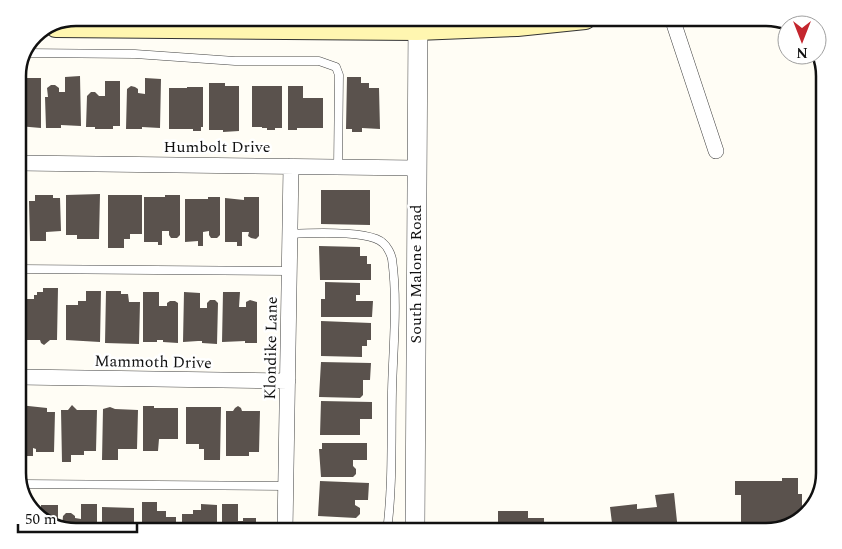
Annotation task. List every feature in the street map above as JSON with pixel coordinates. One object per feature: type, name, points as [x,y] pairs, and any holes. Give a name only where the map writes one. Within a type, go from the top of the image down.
[{"type":"street","name":"South Malone Road","points":[[415,523],[418,26]]},
{"type":"street","points":[[675,26],[716,151]]},
{"type":"street","name":"Humbolt Drive","points":[[26,163],[417,168]]},
{"type":"street","name":"Klondike Lane","points":[[285,523],[291,166]]},
{"type":"street","name":"Mammoth Drive","points":[[26,377],[288,381]]},
{"type":"lane","points":[[32,53],[135,54],[235,61],[318,61],[336,67],[339,74],[338,166]]},
{"type":"lane","points":[[290,234],[340,233],[369,236],[382,242],[392,256],[394,298],[387,523]]},
{"type":"lane","points":[[26,269],[289,271]]},
{"type":"lane","points":[[28,484],[286,486]]},
{"type":"building","points":[[80,76],[81,126],[61,125],[61,128],[46,128],[45,97],[48,97],[47,88],[55,85],[59,88],[59,92],[65,92],[65,77]]},
{"type":"building","points":[[347,77],[361,77],[361,83],[369,83],[369,88],[379,88],[380,129],[362,128],[362,132],[352,132],[352,129],[346,129]]},
{"type":"building","points":[[26,78],[41,78],[41,128],[26,127]]},
{"type":"building","points":[[145,78],[161,79],[160,128],[142,127],[142,129],[126,129],[127,89],[131,86],[135,87],[138,89],[138,93],[145,94]]},
{"type":"building","points":[[105,81],[120,81],[120,126],[113,126],[113,129],[86,127],[87,96],[91,92],[95,92],[99,96],[105,96]]},
{"type":"building","points":[[209,83],[225,83],[225,86],[239,86],[239,131],[223,132],[223,130],[209,130]]},
{"type":"building","points":[[252,86],[282,86],[282,128],[267,130],[267,128],[262,127],[252,127]]},
{"type":"building","points":[[288,86],[303,86],[303,98],[323,98],[323,128],[288,130]]},
{"type":"building","points":[[203,87],[203,127],[201,127],[201,131],[169,129],[169,88]]},
{"type":"building","points":[[321,190],[370,190],[370,225],[321,224]]},
{"type":"building","points":[[100,194],[99,239],[77,239],[77,235],[66,235],[66,195]]},
{"type":"building","points":[[35,195],[53,195],[53,198],[60,198],[61,231],[46,232],[46,241],[30,241],[29,201],[35,201]]},
{"type":"building","points":[[108,195],[142,195],[142,234],[130,234],[130,239],[124,239],[124,248],[108,248]]},
{"type":"building","points":[[165,195],[180,195],[180,235],[177,238],[171,238],[169,231],[162,231],[162,245],[158,245],[158,242],[144,242],[144,197],[165,197]]},
{"type":"building","points":[[208,197],[220,197],[220,235],[217,238],[211,238],[209,231],[203,232],[203,246],[198,246],[198,241],[185,242],[185,199],[208,199]]},
{"type":"building","points":[[244,197],[259,197],[259,236],[256,239],[251,238],[248,236],[249,232],[242,232],[242,246],[237,246],[237,242],[225,242],[225,198],[244,200]]},
{"type":"building","points":[[319,246],[360,247],[360,256],[367,256],[367,264],[371,264],[371,280],[320,280]]},
{"type":"building","points":[[325,282],[360,283],[360,295],[356,295],[356,301],[373,301],[372,317],[321,317],[321,299],[325,299]]},
{"type":"building","points":[[43,288],[58,288],[57,340],[50,340],[44,345],[40,340],[26,340],[26,299],[34,299],[34,295],[37,295],[37,292],[43,292]]},
{"type":"building","points":[[86,291],[101,291],[100,342],[66,340],[66,305],[78,305],[78,301],[86,301]]},
{"type":"building","points":[[106,291],[121,291],[121,294],[128,294],[129,302],[140,302],[139,344],[105,343]]},
{"type":"building","points":[[143,292],[159,292],[159,306],[167,306],[167,303],[170,301],[178,303],[178,343],[163,342],[163,340],[143,342]]},
{"type":"building","points":[[184,292],[200,293],[200,308],[207,308],[207,303],[210,300],[215,300],[218,303],[217,344],[202,343],[202,341],[183,342]]},
{"type":"building","points":[[223,292],[240,292],[239,307],[246,307],[246,302],[250,300],[257,302],[257,343],[245,343],[245,341],[222,342]]},
{"type":"building","points":[[321,321],[371,323],[371,340],[367,340],[367,346],[362,346],[362,357],[321,356]]},
{"type":"building","points":[[321,362],[371,363],[370,380],[363,380],[363,395],[360,398],[319,397]]},
{"type":"building","points":[[321,401],[372,402],[372,419],[360,419],[360,435],[320,435]]},
{"type":"building","points":[[72,405],[77,410],[97,410],[96,451],[84,451],[84,455],[71,455],[71,462],[62,462],[61,410],[68,410]]},
{"type":"building","points":[[26,406],[47,408],[47,412],[55,412],[54,452],[36,452],[36,449],[33,448],[33,456],[26,456]]},
{"type":"building","points":[[143,406],[178,408],[178,439],[159,439],[158,451],[143,451]]},
{"type":"building","points":[[238,406],[242,411],[260,411],[259,452],[249,452],[249,456],[226,456],[226,411],[233,411]]},
{"type":"building","points":[[110,407],[138,410],[137,449],[118,449],[118,460],[102,460],[103,409]]},
{"type":"building","points":[[186,407],[221,407],[220,460],[204,460],[204,449],[199,449],[199,444],[186,444]]},
{"type":"building","points":[[322,443],[367,443],[367,460],[353,460],[356,474],[353,477],[321,477],[319,449],[322,449]]},
{"type":"building","points":[[782,478],[798,478],[798,494],[802,494],[802,507],[788,518],[776,522],[741,523],[741,495],[735,495],[735,481],[782,481]]},
{"type":"building","points":[[320,481],[369,483],[368,500],[355,500],[355,505],[360,508],[360,514],[356,518],[318,516]]},
{"type":"building","points":[[674,493],[677,523],[612,523],[610,507],[637,504],[637,509],[657,507],[655,495]]},
{"type":"building","points":[[142,502],[157,502],[157,511],[166,511],[166,517],[176,517],[176,523],[142,523]]},
{"type":"building","points":[[81,504],[97,504],[97,523],[63,521],[63,516],[66,513],[71,513],[75,518],[81,519]]},
{"type":"building","points":[[201,504],[217,505],[217,523],[182,523],[182,514],[193,514],[193,510],[201,510]]},
{"type":"building","points":[[222,504],[238,504],[238,521],[243,521],[243,518],[256,518],[256,523],[222,523]]},
{"type":"building","points":[[41,505],[58,505],[58,519],[48,514],[41,508]]},
{"type":"building","points":[[102,507],[134,508],[134,523],[102,523]]},
{"type":"building","points":[[498,511],[528,511],[528,518],[544,518],[544,523],[498,523]]}]
